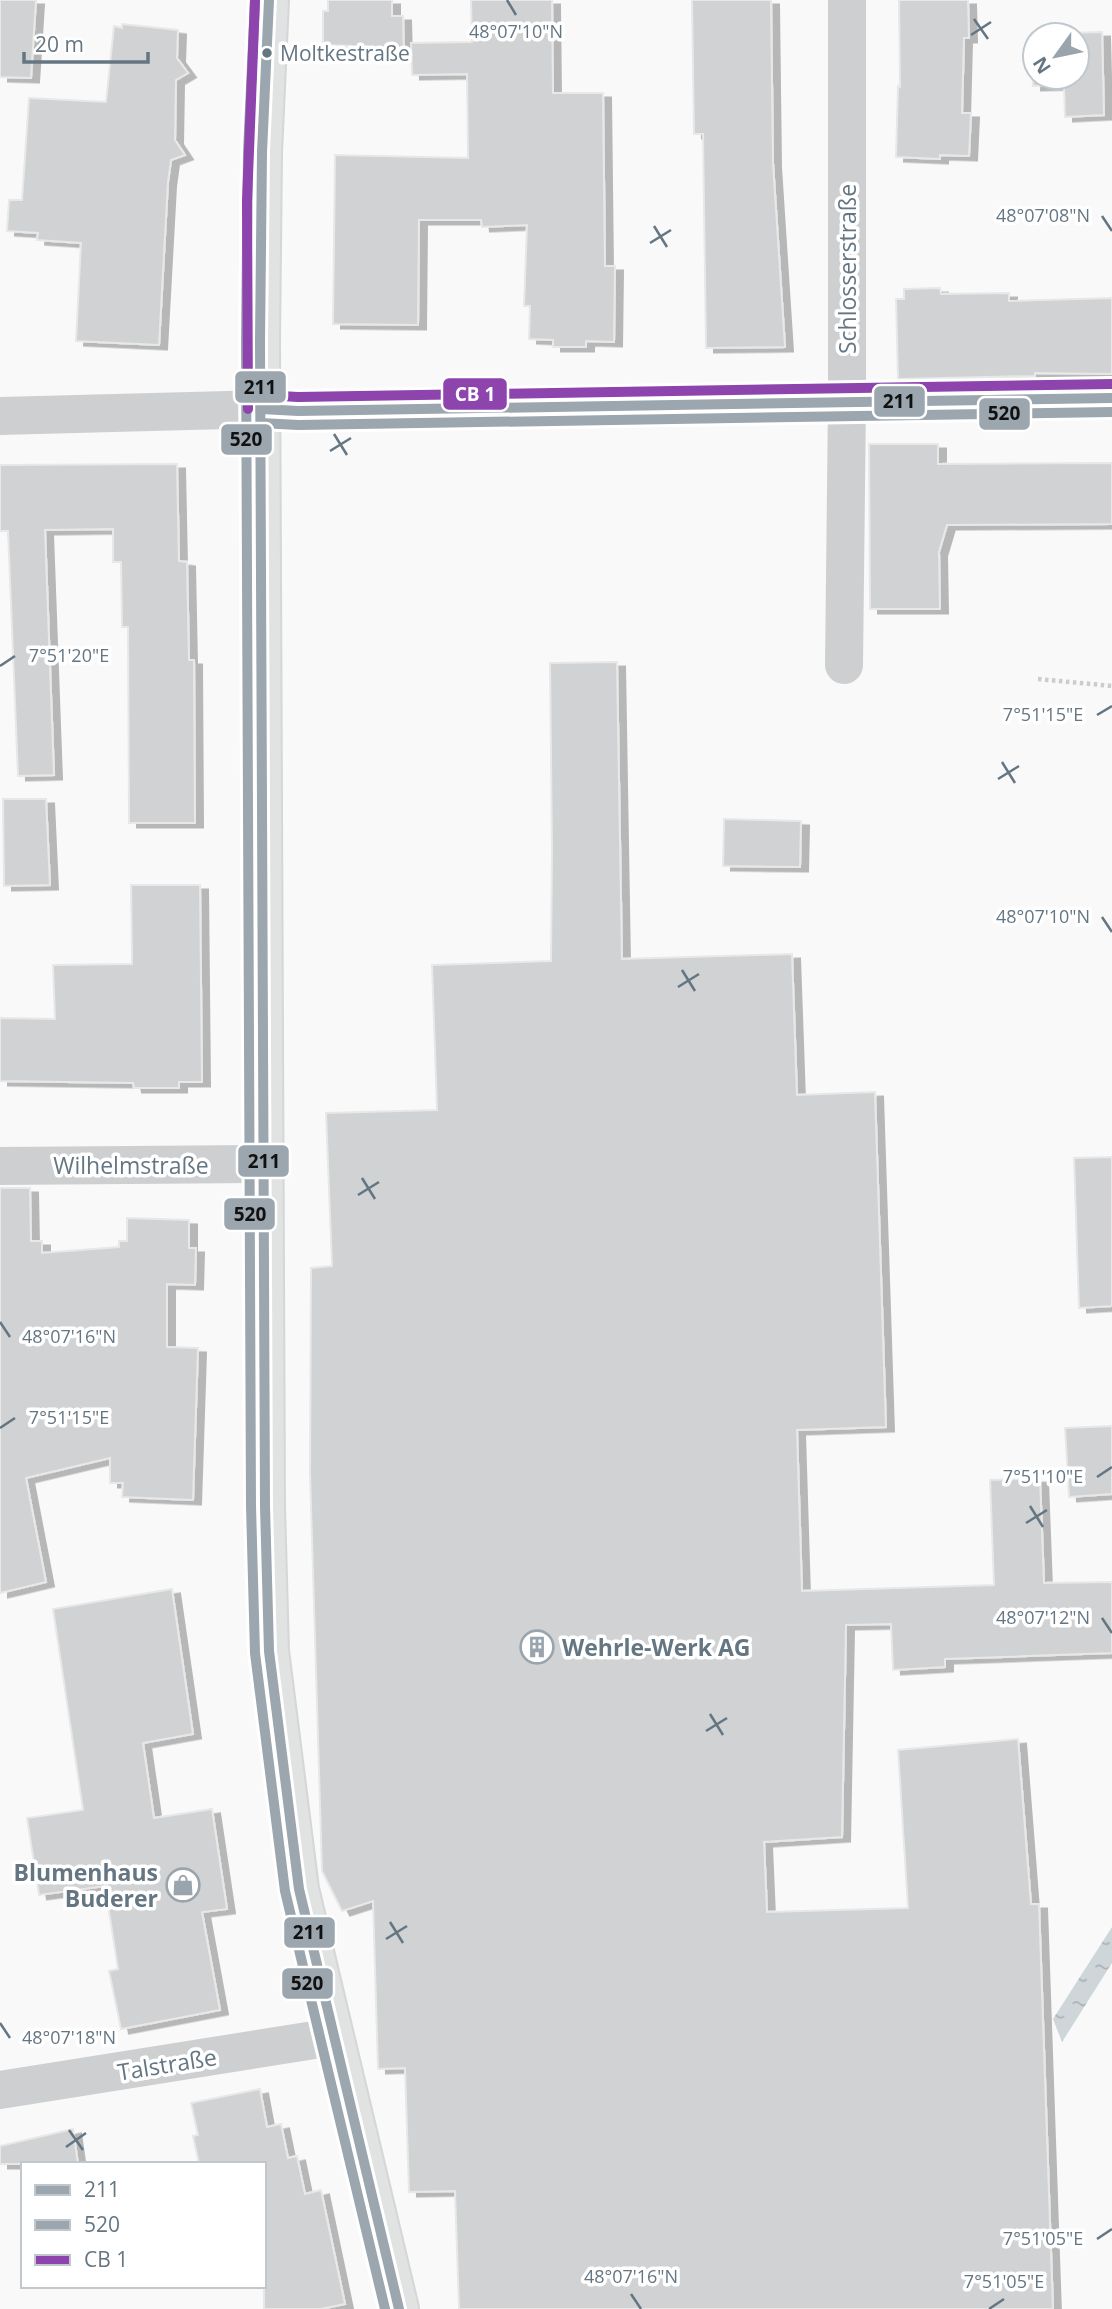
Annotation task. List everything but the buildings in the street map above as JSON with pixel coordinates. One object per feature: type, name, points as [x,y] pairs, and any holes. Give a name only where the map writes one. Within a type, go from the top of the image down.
[{"type":"street","points":[[269,0],[261,201],[263,1164],[268,1651],[299,1889],[399,2309]]},
{"type":"street","name":"Schlosserstraße","points":[[844,665],[847,0]]},
{"type":"street","points":[[0,416],[262,409],[1112,398]]},
{"type":"street","name":"Wilhelmstraße","points":[[0,1166],[263,1164]]},
{"type":"street","name":"Talstraße","points":[[0,2090],[333,2037]]},
{"type":"path","points":[[1038,679],[1112,686]]},
{"type":"water","points":[[1112,1927],[1112,1963],[1062,2042],[1053,2019]]},
{"type":"transit line","name":"520","points":[[255,0],[248,152],[246,342],[251,1506],[255,1653],[285,1891],[385,2309]]},
{"type":"transit line","points":[[248,409],[247,201],[255,0]]},
{"type":"transit line","name":"211","points":[[269,0],[262,152],[260,342],[265,1506],[269,1651],[299,1889],[399,2309]]},
{"type":"transit line","points":[[263,395],[298,397],[1112,384]]},
{"type":"transit line","name":"211","points":[[262,409],[298,411],[1112,398]]},
{"type":"transit line","name":"520","points":[[261,423],[298,425],[1112,412]]},
{"type":"place","name":"Moltkestraße","points":[[267,53]]},
{"type":"place","name":"Wehrle-Werk AG","points":[[537,1647]]},
{"type":"place","name":"Blumenhaus Buderer","points":[[183,1885]]}]
